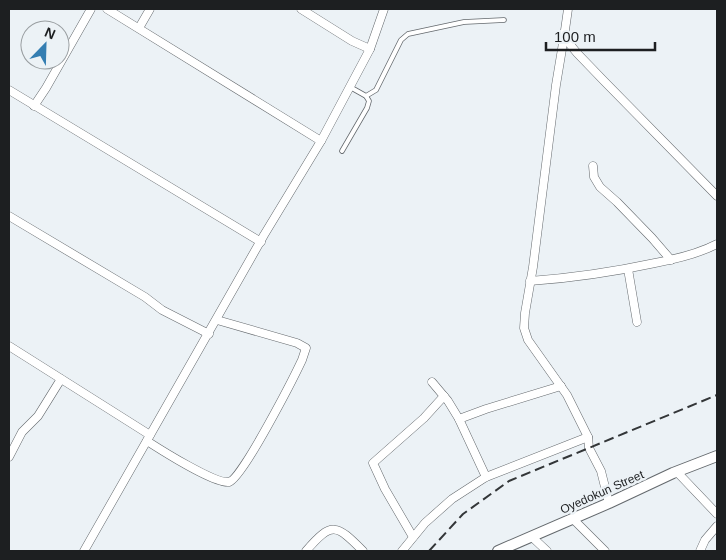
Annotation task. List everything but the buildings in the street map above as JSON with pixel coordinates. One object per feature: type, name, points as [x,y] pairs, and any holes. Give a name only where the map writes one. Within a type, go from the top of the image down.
[{"type":"street","points":[[34,106],[92,9]]},
{"type":"street","points":[[107,9],[321,141]]},
{"type":"street","points":[[139,28],[150,9]]},
{"type":"street","points":[[301,9],[352,41],[370,49]]},
{"type":"street","points":[[84,551],[260,242],[321,141],[370,49],[384,9]]},
{"type":"street","points":[[568,9],[556,85],[524,328],[528,340],[567,395],[588,437],[589,448],[601,471],[609,503]]},
{"type":"street","points":[[564,37],[597,74],[717,196]]},
{"type":"street","points":[[9,90],[260,242]]},
{"type":"street","points":[[594,166],[594,177],[600,187],[617,202],[671,260]]},
{"type":"street","points":[[9,216],[145,297],[162,310],[209,334]]},
{"type":"street","points":[[530,282],[581,277],[628,269],[671,260],[717,244]]},
{"type":"street","points":[[628,269],[637,322]]},
{"type":"street","points":[[9,346],[149,438],[181,462],[216,479],[228,482],[232,481],[240,472],[261,437],[302,360],[306,348],[297,343],[217,320]]},
{"type":"street","points":[[9,457],[22,432],[38,416],[61,379]]},
{"type":"street","points":[[432,382],[459,419],[486,477]]},
{"type":"street","points":[[459,419],[561,386]]},
{"type":"street","points":[[413,537],[385,489],[373,463],[424,418],[444,396]]},
{"type":"street","points":[[402,551],[425,523],[452,499],[486,477],[588,437]]},
{"type":"street","name":"Oyedokun Street","points":[[498,551],[673,473],[717,456]]},
{"type":"street","points":[[677,472],[717,514]]},
{"type":"street","points":[[572,519],[605,551]]},
{"type":"street","points":[[700,551],[705,540],[717,526]]},
{"type":"street","points":[[306,551],[319,536],[333,529],[340,531],[363,551]]},
{"type":"street","points":[[532,537],[547,551]]},
{"type":"lane","points":[[366,96],[376,90],[400,40],[408,34],[464,22],[504,20]]},
{"type":"lane","points":[[342,151],[367,108],[369,101],[366,96],[350,87]]},
{"type":"railway","points":[[429,551],[463,514],[509,481],[717,395]]}]
